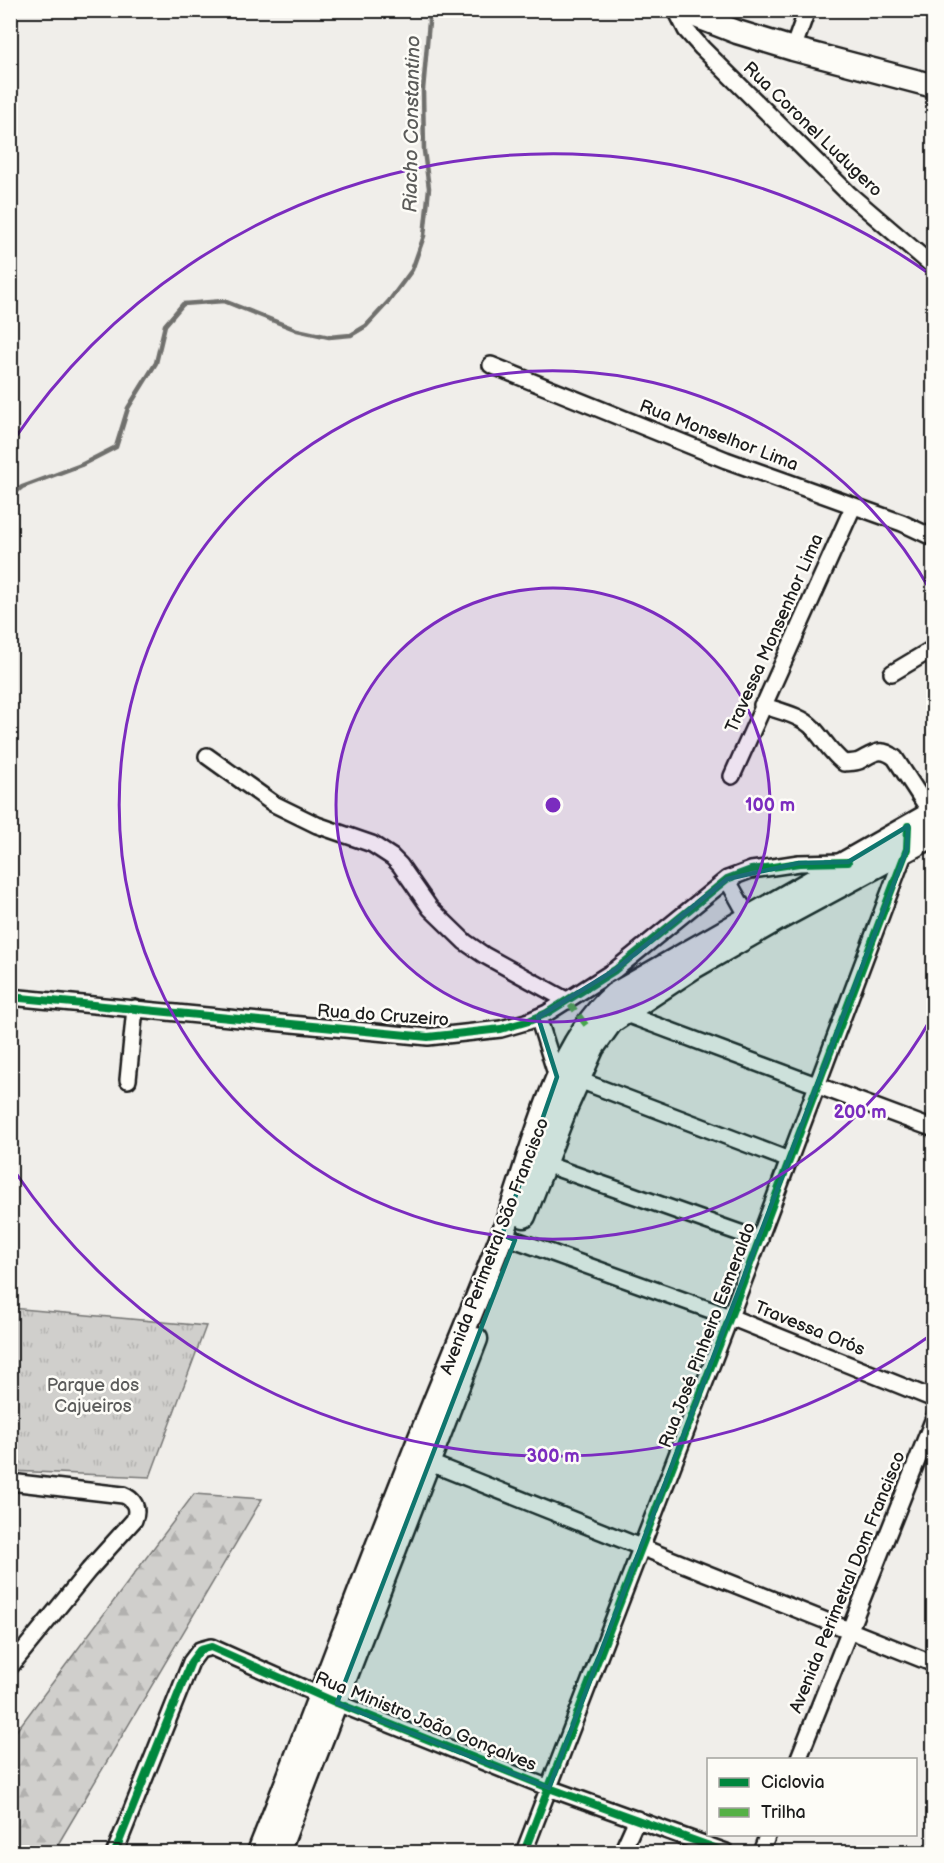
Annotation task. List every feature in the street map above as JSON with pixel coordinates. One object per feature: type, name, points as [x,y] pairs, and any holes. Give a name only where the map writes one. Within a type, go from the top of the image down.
[{"type":"main road","points":[[678,10],[737,32],[793,49],[933,86]]},
{"type":"main road","name":"Avenida Perimetral São Francisco","points":[[259,1852],[289,1801],[420,1459],[509,1238],[586,1025],[603,1004],[615,994],[908,826],[933,820]]},
{"type":"main road","name":"Avenida Perimetral São Francisco","points":[[509,1238],[545,1164],[568,1078],[611,1022],[712,956],[907,849],[933,820]]},
{"type":"main road","name":"Avenida Perimetral São Francisco","points":[[278,1852],[289,1801]]},
{"type":"street","name":"Rua Coronel Ludugero","points":[[678,10],[686,30],[702,48],[849,194],[933,267]]},
{"type":"street","points":[[793,49],[807,10]]},
{"type":"street","name":"Rua Monselhor Lima","points":[[491,365],[726,460],[902,523],[933,538]]},
{"type":"street","name":"Travessa Monsenhor Lima","points":[[732,776],[853,507]]},
{"type":"street","points":[[892,673],[933,648]]},
{"type":"street","points":[[762,705],[799,718],[812,727],[844,764],[857,762],[874,752],[883,751],[890,754],[895,758],[933,820]]},
{"type":"street","points":[[207,756],[274,804],[317,825],[372,844],[392,857],[430,908],[465,942],[484,956],[568,1001]]},
{"type":"street","name":"Rua José Pinheiro Esmeraldo","points":[[524,1852],[760,1240],[907,849],[908,826]]},
{"type":"street","name":"Rua do Cruzeiro","points":[[10,997],[428,1037],[471,1034],[501,1029],[538,1017],[568,1001],[615,970],[728,879],[751,870],[799,863],[848,862]]},
{"type":"street","points":[[728,879],[748,917]]},
{"type":"street","points":[[128,1080],[135,1008]]},
{"type":"street","points":[[623,1013],[933,1129]]},
{"type":"street","points":[[538,1017],[568,1078],[789,1160]]},
{"type":"street","points":[[545,1164],[760,1240]]},
{"type":"street","name":"Travessa Orós","points":[[509,1238],[730,1317],[933,1399]]},
{"type":"street","name":"Avenida Perimetral Dom Francisco","points":[[799,1758],[933,1418]]},
{"type":"street","points":[[420,1459],[933,1664]]},
{"type":"street","points":[[10,1482],[28,1482],[127,1496],[132,1499],[136,1507],[134,1520],[87,1571],[10,1667]]},
{"type":"street","name":"Rua Ministro João Gonçalves","points":[[115,1852],[192,1662],[204,1648],[211,1647],[329,1699],[549,1788],[726,1852]]},
{"type":"street","points":[[622,1852],[637,1820]]},
{"type":"street","points":[[760,1852],[767,1836]]},
{"type":"highlighted area","points":[[908,826],[907,849],[549,1788],[337,1703],[515,1240],[502,1235],[557,1077],[538,1017],[615,970],[727,879],[799,863],[848,862]]},
{"type":"green space","name":"Parque dos Cajueiros","points":[[11,1308],[206,1326],[150,1477],[11,1471]]},
{"type":"green space","points":[[194,1494],[262,1499],[57,1846],[11,1851],[11,1738]]},
{"type":"waterway","name":"Riacho Constantino","points":[[10,497],[22,487],[81,465],[116,447],[128,408],[156,363],[165,325],[183,304],[224,301],[297,330],[329,337],[351,335],[366,326],[389,301],[412,270],[424,236],[429,188],[424,151],[423,90],[428,10]]},
{"type":"marked path","points":[[568,1001],[586,1025]]},
{"type":"cycle path","points":[[524,1852],[907,849],[908,826]]},
{"type":"cycle path","points":[[10,997],[428,1037],[501,1029],[547,1013],[615,970],[727,879],[751,870],[799,863],[848,862]]},
{"type":"cycle path","points":[[115,1852],[191,1662],[200,1650],[211,1647],[337,1703],[549,1788],[726,1852]]}]
